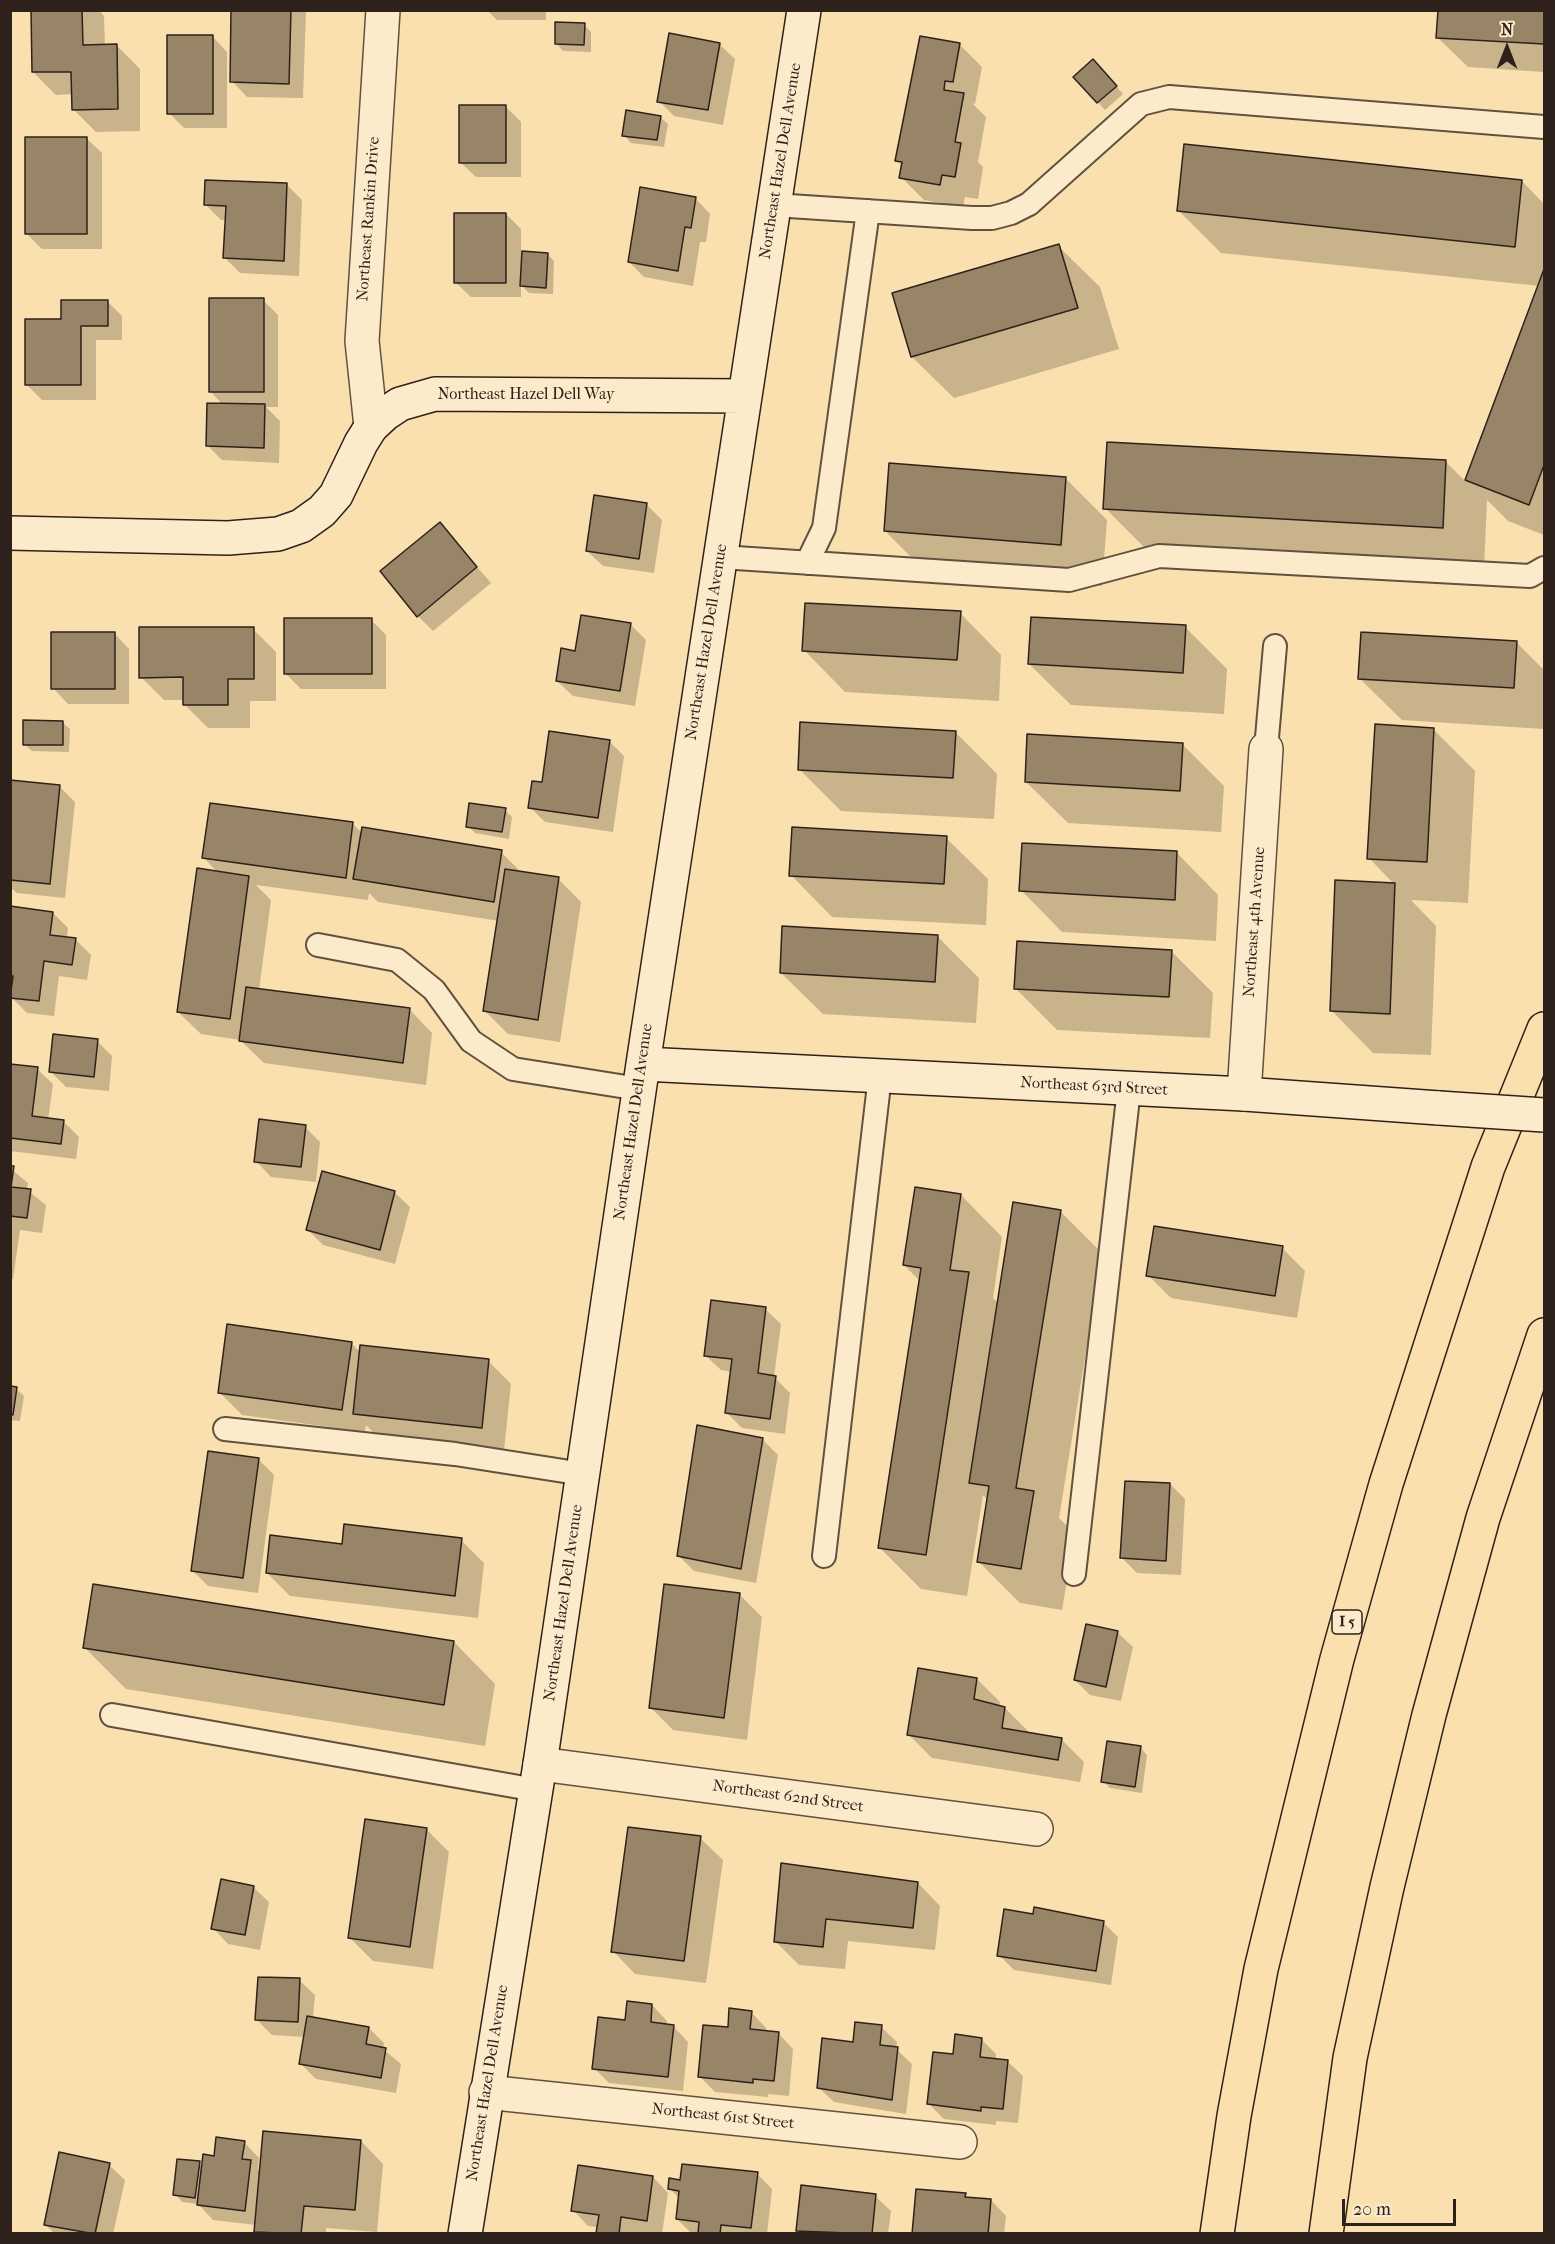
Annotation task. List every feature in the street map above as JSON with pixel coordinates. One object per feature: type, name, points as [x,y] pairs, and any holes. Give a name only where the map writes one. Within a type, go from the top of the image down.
[{"type":"highway","name":"I 5","points":[[1217,2234],[1234,2116],[1261,1969],[1337,1659],[1386,1484],[1488,1167],[1545,1029]]},
{"type":"highway","points":[[1326,2234],[1350,2058],[1387,1887],[1429,1715],[1483,1518],[1545,1335]]},
{"type":"street","name":"Northeast Rankin Drive","points":[[371,427],[362,341],[382,10]]},
{"type":"street","name":"Northeast Hazel Dell Avenue","points":[[465,2234],[538,1777],[641,1076],[804,10]]},
{"type":"street","name":"Northeast Hazel Dell Way","points":[[10,533],[228,538],[278,534],[301,526],[322,511],[336,495],[371,427],[400,404],[435,394],[746,396]]},
{"type":"street","name":"Northeast 4th Avenue","points":[[1244,1094],[1266,749]]},
{"type":"street","name":"Northeast 63rd Street","points":[[641,1076],[880,1076],[1244,1094],[1545,1115]]},
{"type":"street","name":"Northeast 62nd Street","points":[[538,1777],[1036,1829]]},
{"type":"street","name":"Northeast 61st Street","points":[[486,2092],[960,2142]]},
{"type":"lane","points":[[774,205],[972,218],[992,218],[1011,213],[1029,204],[1141,104],[1169,97],[1545,127]]},
{"type":"lane","points":[[807,562],[824,528],[868,212]]},
{"type":"lane","points":[[721,557],[1069,580],[1159,556],[1530,576],[1545,568]]},
{"type":"lane","points":[[1266,749],[1275,646]]},
{"type":"lane","points":[[318,945],[397,960],[434,990],[471,1041],[513,1069],[641,1076]]},
{"type":"lane","points":[[824,1556],[880,1076]]},
{"type":"lane","points":[[1074,1574],[1129,1089]]},
{"type":"lane","points":[[225,1429],[455,1454],[583,1474]]},
{"type":"lane","points":[[112,1715],[538,1777]]},
{"type":"building","points":[[31,10],[82,10],[83,45],[117,44],[118,109],[72,110],[71,72],[32,72]]},
{"type":"building","points":[[231,10],[291,10],[289,84],[230,82]]},
{"type":"building","points":[[1438,10],[1544,10],[1544,44],[1436,38]]},
{"type":"building","points":[[555,22],[585,23],[584,45],[555,44]]},
{"type":"building","points":[[669,33],[720,43],[708,110],[657,102]]},
{"type":"building","points":[[167,35],[213,35],[213,114],[167,114]]},
{"type":"building","points":[[920,36],[960,43],[953,82],[945,81],[944,90],[964,93],[955,142],[961,143],[955,177],[942,175],[940,185],[899,178],[902,162],[895,161]]},
{"type":"building","points":[[1093,59],[1117,86],[1097,103],[1073,77]]},
{"type":"building","points":[[459,105],[506,105],[506,163],[459,163]]},
{"type":"building","points":[[626,110],[661,116],[657,140],[622,136]]},
{"type":"building","points":[[25,137],[87,137],[87,234],[25,234]]},
{"type":"building","points":[[1184,144],[1522,180],[1515,247],[1177,211]]},
{"type":"building","points":[[205,180],[287,183],[284,261],[223,258],[226,206],[204,205]]},
{"type":"building","points":[[640,187],[696,197],[691,228],[685,227],[678,271],[628,262]]},
{"type":"building","points":[[454,213],[506,213],[506,283],[454,283]]},
{"type":"building","points":[[1059,244],[1078,308],[911,357],[892,293]]},
{"type":"building","points":[[522,251],[548,253],[546,288],[520,286]]},
{"type":"building","points":[[1544,269],[1544,465],[1529,505],[1465,480]]},
{"type":"building","points":[[209,298],[264,298],[264,392],[209,392]]},
{"type":"building","points":[[61,300],[108,300],[108,326],[81,326],[81,385],[25,385],[25,319],[61,319]]},
{"type":"building","points":[[207,403],[265,404],[264,448],[206,446]]},
{"type":"building","points":[[1107,442],[1446,460],[1443,528],[1103,509]]},
{"type":"building","points":[[889,463],[1066,477],[1061,545],[884,531]]},
{"type":"building","points":[[594,495],[647,503],[639,559],[586,551]]},
{"type":"building","points":[[440,522],[477,567],[417,617],[380,571]]},
{"type":"building","points":[[805,603],[961,611],[957,660],[802,651]]},
{"type":"building","points":[[581,615],[631,623],[620,691],[556,681],[561,648],[575,651]]},
{"type":"building","points":[[1031,617],[1186,625],[1183,673],[1028,664]]},
{"type":"building","points":[[284,618],[372,618],[372,674],[284,674]]},
{"type":"building","points":[[139,627],[254,627],[254,679],[228,679],[228,705],[183,705],[183,677],[139,678]]},
{"type":"building","points":[[51,632],[115,632],[115,689],[51,689]]},
{"type":"building","points":[[1361,632],[1517,641],[1514,688],[1358,679]]},
{"type":"building","points":[[23,720],[63,721],[63,745],[23,745]]},
{"type":"building","points":[[800,722],[956,731],[953,778],[798,770]]},
{"type":"building","points":[[1375,724],[1434,728],[1427,862],[1367,859]]},
{"type":"building","points":[[549,731],[610,740],[598,818],[528,808],[532,781],[542,782]]},
{"type":"building","points":[[1027,734],[1183,743],[1180,791],[1025,782]]},
{"type":"building","points":[[10,780],[60,785],[50,884],[10,880]]},
{"type":"building","points":[[210,803],[353,822],[346,878],[202,858]]},
{"type":"building","points":[[469,803],[506,808],[502,832],[466,827]]},
{"type":"building","points":[[362,827],[502,850],[494,902],[353,879]]},
{"type":"building","points":[[792,827],[947,836],[944,884],[789,876]]},
{"type":"building","points":[[1022,843],[1177,851],[1175,900],[1019,891]]},
{"type":"building","points":[[197,868],[249,876],[230,1019],[177,1012]]},
{"type":"building","points":[[505,869],[559,877],[538,1020],[483,1011]]},
{"type":"building","points":[[1335,880],[1395,883],[1390,1014],[1330,1011]]},
{"type":"building","points":[[10,906],[53,912],[50,935],[76,938],[72,965],[44,961],[39,1001],[10,998],[13,976],[10,976]]},
{"type":"building","points":[[782,926],[938,935],[935,982],[780,973]]},
{"type":"building","points":[[1017,941],[1172,950],[1169,997],[1014,989]]},
{"type":"building","points":[[246,987],[410,1008],[403,1063],[239,1041]]},
{"type":"building","points":[[53,1034],[98,1039],[94,1077],[49,1072]]},
{"type":"building","points":[[10,1064],[38,1067],[32,1116],[64,1120],[61,1144],[10,1138]]},
{"type":"building","points":[[259,1119],[306,1125],[301,1167],[254,1162]]},
{"type":"building","points":[[10,1166],[14,1166],[11,1187],[31,1189],[27,1218],[10,1216]]},
{"type":"building","points":[[322,1171],[395,1191],[380,1250],[306,1230]]},
{"type":"building","points":[[915,1187],[961,1194],[950,1270],[969,1272],[926,1555],[878,1548],[921,1268],[903,1265]]},
{"type":"building","points":[[1013,1202],[1061,1210],[1016,1488],[1034,1491],[1021,1569],[977,1562],[989,1486],[969,1483]]},
{"type":"building","points":[[1154,1226],[1283,1246],[1275,1296],[1146,1276]]},
{"type":"building","points":[[711,1300],[766,1307],[758,1373],[776,1376],[770,1419],[725,1413],[732,1359],[704,1356]]},
{"type":"building","points":[[227,1324],[352,1342],[342,1410],[218,1393]]},
{"type":"building","points":[[360,1345],[489,1359],[482,1428],[353,1414]]},
{"type":"building","points":[[10,1386],[17,1387],[13,1415],[10,1414]]},
{"type":"building","points":[[697,1425],[763,1438],[741,1569],[677,1556]]},
{"type":"building","points":[[208,1451],[259,1458],[243,1578],[191,1571]]},
{"type":"building","points":[[1125,1481],[1170,1483],[1166,1561],[1120,1558]]},
{"type":"building","points":[[344,1524],[462,1538],[455,1596],[266,1573],[270,1535],[342,1544]]},
{"type":"building","points":[[93,1584],[454,1641],[444,1705],[83,1648]]},
{"type":"building","points":[[664,1584],[740,1593],[724,1718],[649,1708]]},
{"type":"building","points":[[1086,1624],[1118,1631],[1106,1687],[1074,1680]]},
{"type":"building","points":[[918,1668],[977,1678],[974,1699],[1005,1707],[1002,1728],[1062,1738],[1058,1760],[907,1735]]},
{"type":"building","points":[[1107,1741],[1141,1746],[1135,1787],[1101,1782]]},
{"type":"building","points":[[365,1819],[427,1828],[410,1947],[348,1938]]},
{"type":"building","points":[[628,1827],[701,1836],[684,1961],[611,1952]]},
{"type":"building","points":[[781,1863],[918,1882],[913,1928],[826,1919],[823,1947],[774,1942]]},
{"type":"building","points":[[221,1879],[254,1886],[245,1935],[211,1929]]},
{"type":"building","points":[[1034,1907],[1104,1921],[1096,1971],[997,1956],[1004,1909],[1033,1914]]},
{"type":"building","points":[[258,1977],[300,1978],[298,2022],[255,2020]]},
{"type":"building","points":[[627,2001],[652,2004],[651,2022],[674,2025],[668,2077],[592,2069],[598,2017],[625,2020]]},
{"type":"building","points":[[729,2008],[752,2011],[750,2029],[779,2032],[774,2081],[753,2079],[753,2083],[698,2077],[703,2025],[728,2027]]},
{"type":"building","points":[[307,2016],[369,2027],[366,2044],[386,2048],[381,2078],[299,2064]]},
{"type":"building","points":[[855,2022],[882,2025],[880,2045],[898,2047],[892,2100],[817,2088],[822,2038],[853,2042]]},
{"type":"building","points":[[955,2034],[982,2038],[980,2057],[1008,2060],[1003,2109],[981,2107],[981,2111],[927,2104],[933,2052],[953,2054]]},
{"type":"building","points":[[263,2131],[361,2140],[355,2210],[304,2206],[301,2234],[254,2232]]},
{"type":"building","points":[[216,2137],[245,2141],[242,2159],[251,2160],[245,2211],[197,2205],[203,2154],[214,2156]]},
{"type":"building","points":[[59,2152],[110,2163],[95,2234],[44,2225]]},
{"type":"building","points":[[177,2159],[200,2161],[195,2198],[173,2195]]},
{"type":"building","points":[[682,2164],[758,2172],[751,2228],[721,2225],[720,2234],[698,2234],[699,2222],[676,2219],[679,2191],[668,2189],[669,2178],[680,2180]]},
{"type":"building","points":[[578,2165],[653,2176],[647,2221],[621,2217],[619,2234],[596,2233],[599,2215],[571,2211]]},
{"type":"building","points":[[801,2185],[876,2194],[872,2234],[796,2231]]},
{"type":"building","points":[[916,2189],[966,2193],[965,2197],[991,2199],[988,2234],[912,2234]]}]
